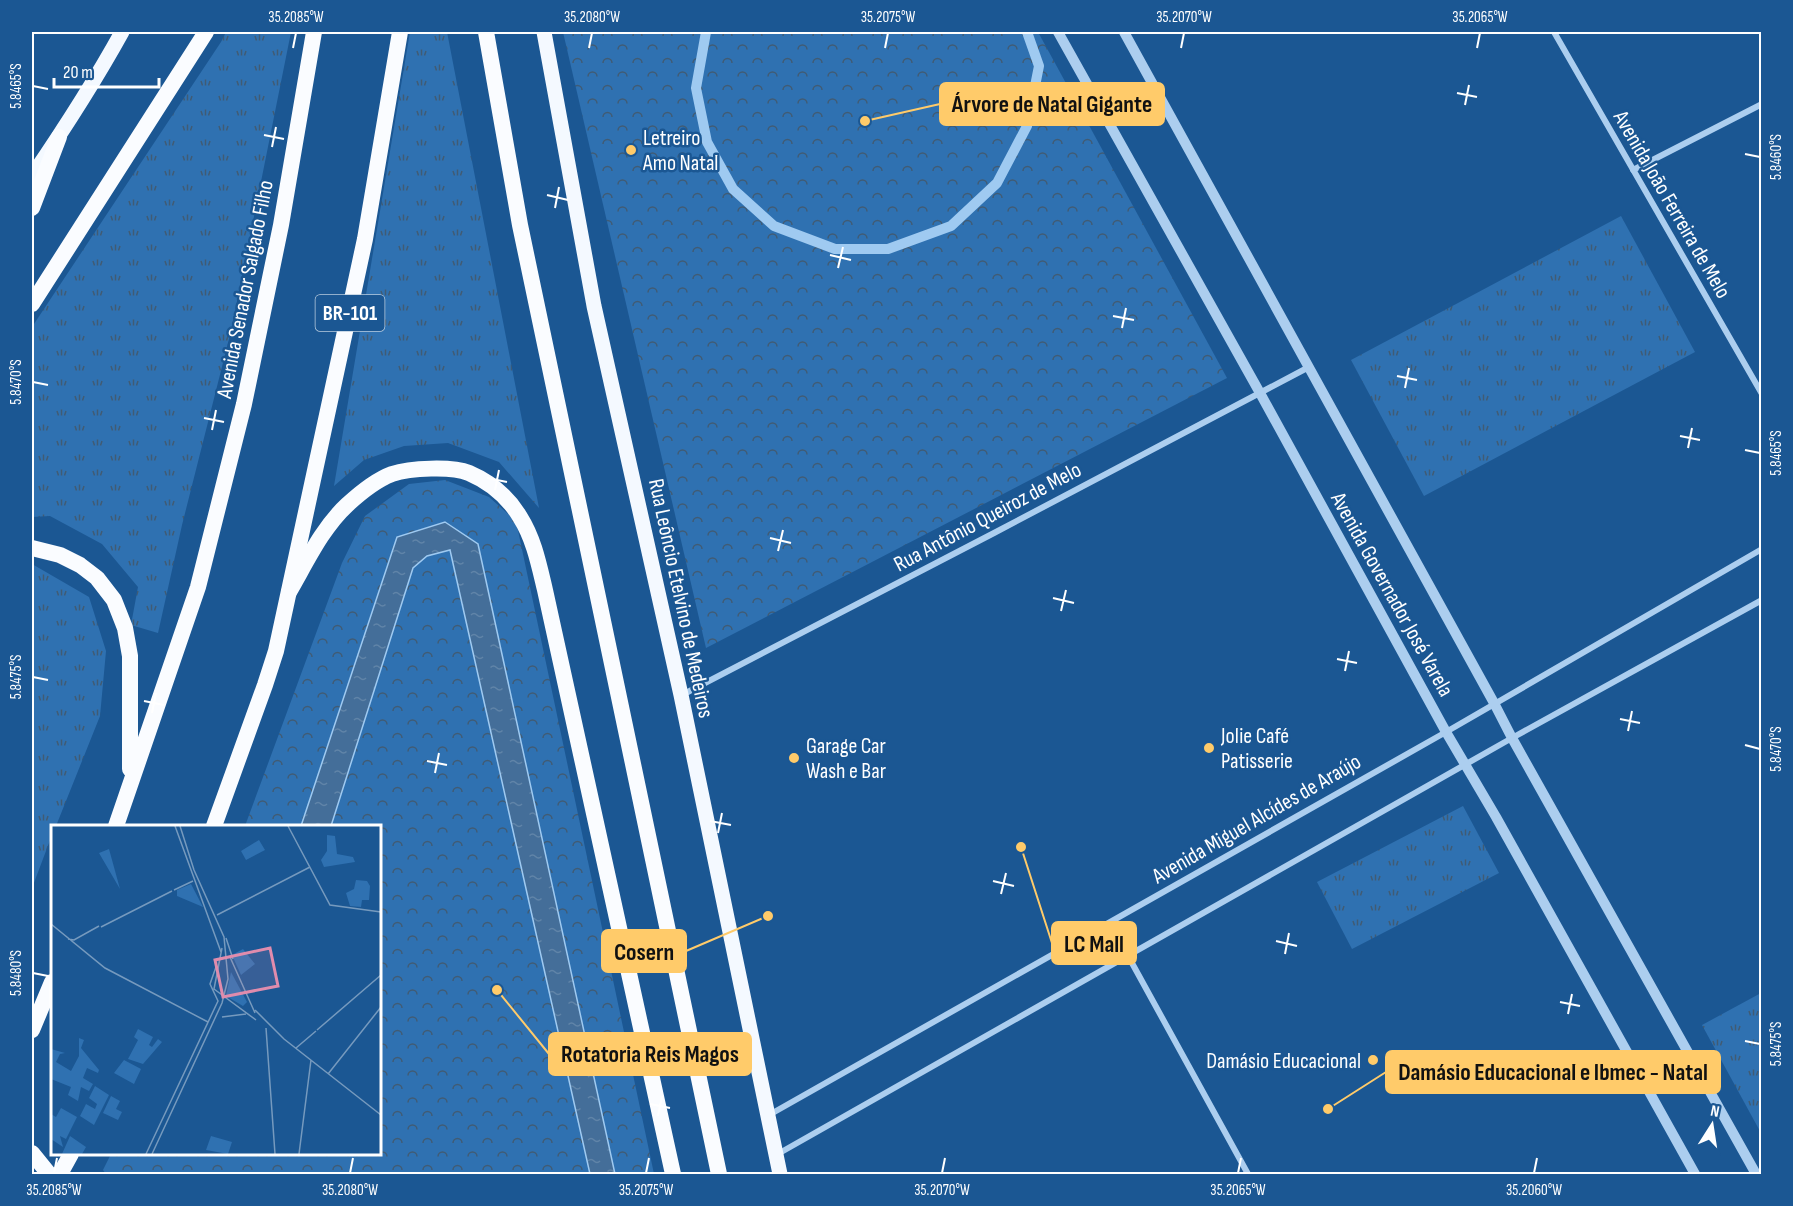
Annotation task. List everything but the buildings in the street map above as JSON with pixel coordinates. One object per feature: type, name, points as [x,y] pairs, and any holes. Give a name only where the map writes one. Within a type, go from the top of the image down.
[{"type":"highway","points":[[32,304],[206,32]]},
{"type":"highway","name":"Avenida Senador Salgado Filho","points":[[116,825],[198,587],[244,404],[281,225],[314,32]]},
{"type":"highway","name":"BR-101","points":[[214,825],[276,651],[365,239],[400,32]]},
{"type":"highway","points":[[486,32],[522,237],[718,1174]]},
{"type":"highway","points":[[32,208],[59,137]]},
{"type":"highway","points":[[289,592],[309,556],[345,506],[367,488],[392,474],[427,468],[467,472],[500,491],[520,516],[535,549],[546,590],[673,1174]]},
{"type":"highway","points":[[32,548],[60,555],[80,565],[97,578],[114,600],[125,628],[130,656],[130,782]]},
{"type":"highway","points":[[32,1030],[51,984]]},
{"type":"highway","points":[[32,1153],[49,1174]]},
{"type":"highway","points":[[60,1174],[70,1155]]},
{"type":"main road","points":[[32,176],[59,137],[122,32]]},
{"type":"main road","name":"Rua Leôncio Etelvino de Medeiros","points":[[544,32],[594,306],[681,695],[780,1174]]},
{"type":"street","name":"Avenida Governador José Varela","points":[[1058,32],[1446,732],[1695,1174]]},
{"type":"street","name":"Avenida Governador José Varela","points":[[1124,32],[1512,738],[1756,1174]]},
{"type":"street","name":"Avenida João Ferreira de Melo","points":[[1554,32],[1761,394]]},
{"type":"street","points":[[1633,170],[1761,104]]},
{"type":"street","name":"Rua Antônio Queiroz de Melo","points":[[681,695],[1309,367]]},
{"type":"street","name":"Avenida Miguel Alcídes de Araújo","points":[[767,1116],[1446,732],[1761,549]]},
{"type":"street","points":[[776,1155],[1512,738],[1761,600]]},
{"type":"street","points":[[1110,923],[1248,1174]]},
{"type":"green space","points":[[226,32],[291,32],[231,331],[182,525],[158,633],[131,625],[138,587],[102,544],[50,516],[32,517],[32,327]]},
{"type":"green space","points":[[410,32],[447,32],[539,508],[499,462],[448,443],[404,446],[364,460],[334,486]]},
{"type":"green space","points":[[563,32],[1038,32],[1227,378],[706,648]]},
{"type":"green space","points":[[1621,216],[1695,352],[1424,496],[1351,360]]},
{"type":"green space","points":[[445,480],[489,497],[516,521],[654,1174],[106,1174],[103,1170],[110,1155],[381,1155],[381,825],[245,825],[342,563],[365,516],[409,484]]},
{"type":"green space","points":[[32,564],[89,597],[106,651],[100,716],[56,825],[51,825],[51,838],[32,888]]},
{"type":"green space","points":[[1463,806],[1499,873],[1352,949],[1317,882]]},
{"type":"green space","points":[[1761,993],[1761,1133],[1702,1025]]},
{"type":"water","points":[[445,522],[478,544],[615,1174],[590,1174],[450,550],[427,556],[413,568],[331,825],[301,825],[397,537]]},
{"type":"waterway","points":[[706,32],[696,88],[707,142],[733,189],[774,226],[835,249],[888,249],[951,226],[997,183],[1027,126],[1039,66],[1027,32]]},
{"type":"place","name":"Árvore de Natal Gigante","points":[[865,121]]},
{"type":"place","name":"Letreiro Amo Natal","points":[[631,150]]},
{"type":"place","name":"Jolie Café Patisserie","points":[[1209,748]]},
{"type":"place","name":"Garage Car Wash e Bar","points":[[794,758]]},
{"type":"place","name":"LC Mall","points":[[1021,847]]},
{"type":"place","name":"Cosern","points":[[768,916]]},
{"type":"place","name":"Rotatoria Reis Magos","points":[[497,990]]},
{"type":"place","name":"Damásio Educacional","points":[[1373,1060]]},
{"type":"place","name":"Damásio Educacional e Ibmec - Natal","points":[[1328,1109]]}]
